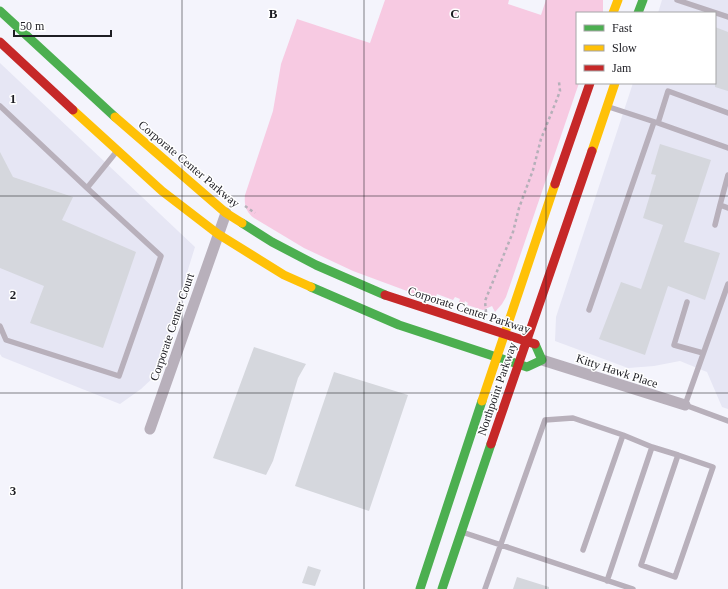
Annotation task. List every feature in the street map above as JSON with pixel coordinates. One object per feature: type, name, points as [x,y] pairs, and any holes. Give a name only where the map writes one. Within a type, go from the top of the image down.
[{"type":"street","points":[[613,12],[618,0]]},
{"type":"street","points":[[638,12],[642,0]]},
{"type":"street","name":"Corporate Center Parkway","points":[[0,11],[142,141],[226,213],[272,242],[316,265],[379,293],[535,344],[542,360]]},
{"type":"street","points":[[0,42],[162,191],[218,234],[284,275],[343,302],[399,325],[496,357],[527,367],[542,360]]},
{"type":"street","name":"Northpoint Parkway","points":[[420,589],[496,357],[590,84]]},
{"type":"street","name":"Northpoint Parkway","points":[[442,589],[615,84]]},
{"type":"street","name":"Corporate Center Court","points":[[150,429],[226,213]]},
{"type":"street","name":"Kitty Hawk Place","points":[[542,360],[685,405]]},
{"type":"lane","points":[[677,0],[713,12]]},
{"type":"lane","points":[[716,13],[728,17]]},
{"type":"lane","points":[[589,310],[668,91],[728,113]]},
{"type":"lane","points":[[0,106],[86,188],[161,256],[120,376],[6,340],[0,326]]},
{"type":"lane","points":[[607,106],[728,148]]},
{"type":"lane","points":[[86,188],[117,150]]},
{"type":"lane","points":[[715,225],[728,175]]},
{"type":"lane","points":[[720,205],[728,208]]},
{"type":"lane","points":[[728,284],[685,405],[728,421]]},
{"type":"lane","points":[[687,302],[674,344],[704,353]]},
{"type":"lane","points":[[485,589],[545,420],[573,418],[623,435],[652,448],[678,455],[713,467],[675,577],[642,565],[678,455]]},
{"type":"lane","points":[[583,550],[623,435]]},
{"type":"lane","points":[[607,581],[652,448]]},
{"type":"lane","points":[[462,532],[633,589]]},
{"type":"path","points":[[486,312],[485,301],[513,232],[541,139],[560,91],[559,82]]},
{"type":"path","points":[[246,206],[256,214]]},
{"type":"shaded area","points":[[385,0],[509,0],[508,4],[541,15],[546,0],[603,0],[603,12],[576,12],[576,84],[579,84],[506,297],[495,312],[492,306],[483,310],[467,305],[468,303],[465,301],[464,304],[459,302],[460,299],[455,297],[453,300],[437,294],[434,301],[353,271],[304,248],[254,218],[246,208],[245,195],[273,111],[281,64],[297,19],[370,43]]},
{"type":"shaded area","points":[[662,0],[728,0],[728,409],[722,407],[707,372],[680,361],[654,366],[628,368],[555,341],[556,317],[633,84],[716,84],[716,12],[658,12]]},
{"type":"shaded area","points":[[0,63],[195,247],[155,376],[141,389],[120,404],[2,357],[0,354]]},
{"type":"building","points":[[716,27],[728,32],[728,91],[715,87]]},
{"type":"building","points":[[660,144],[711,160],[684,242],[720,253],[705,300],[668,286],[645,355],[599,339],[621,282],[641,289],[663,225],[643,218],[656,175],[651,174]]},
{"type":"building","points":[[0,152],[13,177],[73,197],[62,220],[136,252],[103,348],[30,323],[44,286],[0,268]]},
{"type":"building","points":[[254,347],[306,364],[298,378],[273,461],[266,475],[213,458]]},
{"type":"building","points":[[334,372],[408,395],[369,511],[295,486]]},
{"type":"building","points":[[308,566],[321,570],[315,586],[302,583]]},
{"type":"building","points":[[517,577],[549,587],[549,589],[513,589]]},
{"type":"traffic: fast","points":[[638,12],[643,0]]},
{"type":"traffic: fast","points":[[0,11],[115,117]]},
{"type":"traffic: fast","points":[[242,223],[272,242],[316,265],[385,295]]},
{"type":"traffic: fast","points":[[311,287],[399,325],[527,367],[542,360],[535,344]]},
{"type":"traffic: fast","points":[[420,589],[482,401]]},
{"type":"traffic: fast","points":[[442,589],[491,444]]},
{"type":"traffic: slow","points":[[613,12],[618,0]]},
{"type":"traffic: slow","points":[[592,151],[615,84]]},
{"type":"traffic: slow","points":[[73,110],[162,191],[218,234],[284,275],[311,287]]},
{"type":"traffic: slow","points":[[115,117],[226,213],[242,223]]},
{"type":"traffic: slow","points":[[482,401],[555,184]]},
{"type":"traffic: jam","points":[[0,42],[73,110]]},
{"type":"traffic: jam","points":[[555,184],[590,84]]},
{"type":"traffic: jam","points":[[491,444],[592,151]]},
{"type":"traffic: jam","points":[[385,295],[535,344]]}]
